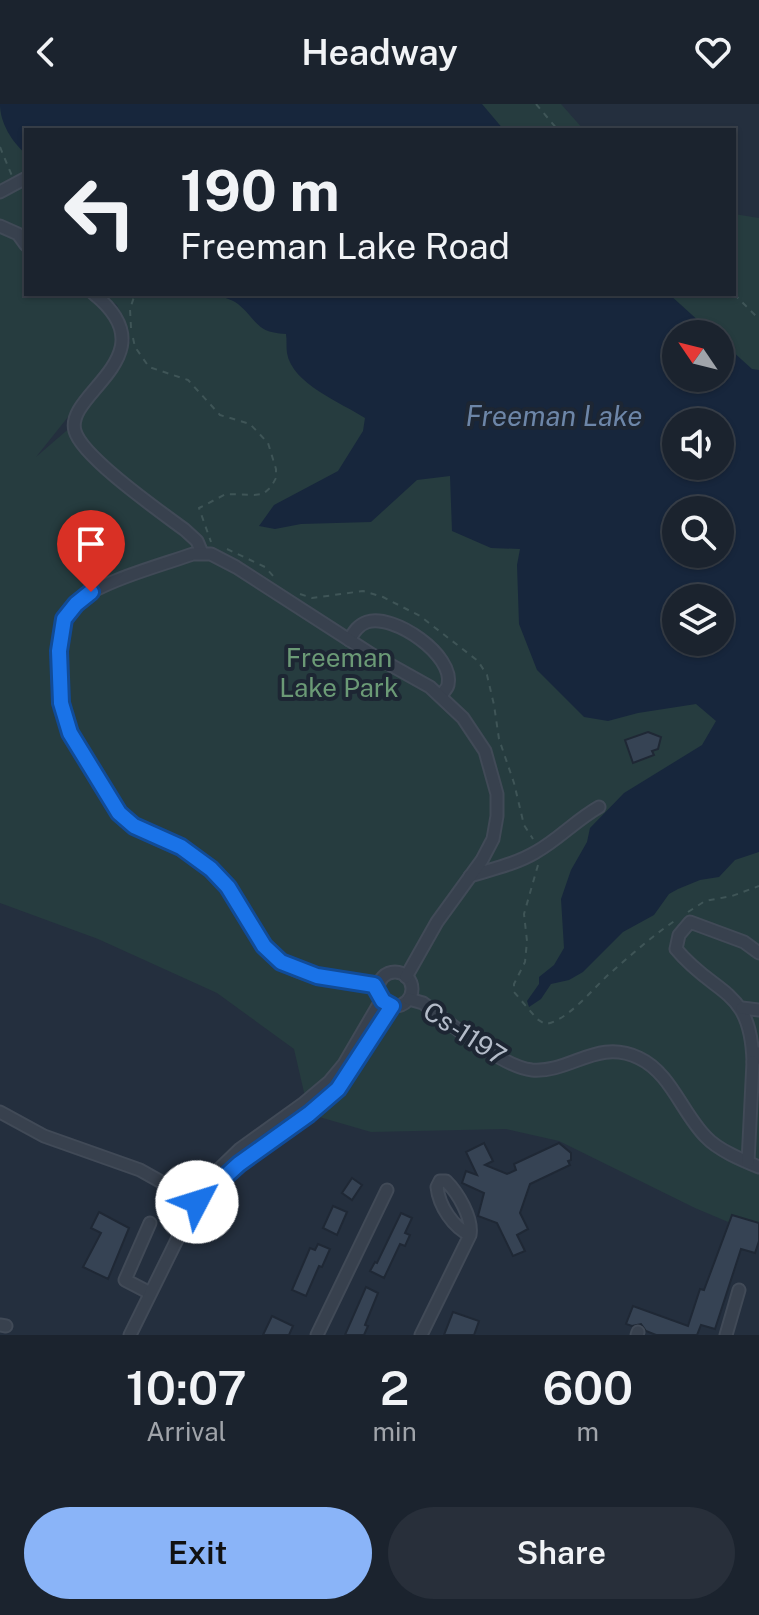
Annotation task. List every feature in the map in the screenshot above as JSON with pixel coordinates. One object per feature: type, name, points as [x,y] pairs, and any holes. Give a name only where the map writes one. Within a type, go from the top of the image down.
[{"type":"street","points":[[0,192],[20,180]]},
{"type":"street","points":[[0,226],[18,234],[24,242]]},
{"type":"street","points":[[96,296],[118,320],[120,352],[113,367],[75,418],[74,430],[81,442],[102,463],[197,541],[202,553]]},
{"type":"street","points":[[130,1335],[205,1183],[240,1149],[329,1082],[344,1064],[384,997],[387,974],[400,973],[411,986],[409,999],[404,1003],[384,997],[374,985],[304,973],[272,955],[228,887],[211,869],[181,847],[142,831],[125,820],[70,733],[63,713],[59,651],[64,619],[76,604],[91,592],[202,553],[211,554],[441,696],[463,718],[481,743],[496,783],[497,816],[493,839],[437,922],[406,977]]},
{"type":"street","points":[[349,640],[356,628],[365,622],[377,620],[390,622],[419,638],[437,655],[446,670],[448,684],[441,696]]},
{"type":"street","points":[[469,876],[508,865],[537,851],[579,818],[599,807]]},
{"type":"street","points":[[753,1165],[756,1058],[751,1028],[742,1008],[676,949],[679,935],[690,922],[744,942],[759,953]]},
{"type":"street","name":"Cs-1197","points":[[409,999],[423,1003],[506,1061],[529,1070],[552,1068],[600,1052],[636,1056],[662,1075],[707,1139],[753,1165]]},
{"type":"street","points":[[742,1008],[759,1010]]},
{"type":"street","points":[[0,1112],[44,1136],[140,1170],[197,1202]]},
{"type":"street","points":[[317,1335],[387,1190]]},
{"type":"street","points":[[150,1223],[125,1280],[150,1293]]},
{"type":"street","points":[[421,1335],[470,1235]]},
{"type":"street","points":[[726,1335],[739,1290]]},
{"type":"path","points":[[536,104],[556,128]]},
{"type":"path","points":[[0,147],[20,180]]},
{"type":"path","points":[[134,296],[130,324],[135,347],[144,361],[156,371],[188,380],[226,419],[242,421],[257,429],[264,436],[274,460],[276,478],[263,494],[226,494],[199,508],[212,545],[216,546]]},
{"type":"path","points":[[736,296],[759,319]]},
{"type":"path","points":[[224,548],[265,567],[281,585]]},
{"type":"path","points":[[299,594],[312,598],[363,591],[383,597],[420,616],[478,661],[487,675],[499,739],[524,825],[537,851],[538,870],[524,914],[525,962],[514,984],[514,992],[545,1024],[556,1021],[658,932],[695,908],[714,898],[732,896],[759,886]]},
{"type":"green space","points":[[0,104],[561,104],[582,128],[24,128],[24,237],[0,222]]},
{"type":"green space","name":"Freeman Lake Park","points":[[736,214],[759,218],[759,1235],[695,1208],[559,1141],[506,1129],[371,1132],[309,1114],[294,1049],[217,993],[98,939],[0,903],[0,227],[24,244],[24,296],[96,296],[118,320],[120,352],[36,457],[80,419],[121,365],[130,340],[117,305],[104,296],[736,296]]},
{"type":"water","points":[[0,104],[482,104],[502,128],[24,128],[24,152],[8,132]]},
{"type":"water","name":"Freeman Lake","points":[[220,296],[671,296],[698,320],[662,320],[662,392],[734,392],[734,353],[752,369],[759,370],[759,852],[735,860],[719,877],[700,880],[669,894],[654,915],[623,932],[583,972],[569,980],[551,984],[541,999],[529,1007],[527,1001],[539,984],[539,977],[554,965],[564,948],[561,899],[571,870],[587,842],[590,828],[624,793],[702,745],[716,721],[696,704],[608,721],[584,717],[537,670],[519,624],[517,565],[520,549],[491,548],[452,531],[450,476],[417,480],[371,522],[301,524],[275,529],[259,526],[274,505],[338,471],[363,431],[365,418],[308,383],[291,364],[286,334],[263,329],[238,304]]},
{"type":"building","points":[[648,732],[661,737],[658,749],[652,751],[654,755],[633,763],[625,740]]},
{"type":"building","points":[[484,1143],[493,1161],[485,1165],[507,1174],[516,1170],[514,1164],[559,1143],[571,1153],[570,1165],[530,1184],[520,1213],[528,1229],[517,1235],[525,1251],[513,1256],[497,1223],[478,1216],[484,1193],[462,1183],[466,1171],[477,1175],[466,1152]]},
{"type":"building","points":[[352,1178],[362,1185],[352,1200],[342,1193]]},
{"type":"building","points":[[333,1206],[347,1212],[337,1235],[323,1228]]},
{"type":"building","points":[[99,1212],[129,1228],[108,1279],[83,1267],[101,1233],[91,1228]]},
{"type":"building","points":[[401,1213],[412,1218],[405,1233],[410,1235],[405,1246],[400,1244],[384,1278],[370,1271],[377,1263]]},
{"type":"building","points":[[732,1215],[759,1223],[759,1241],[755,1253],[741,1249],[715,1329],[701,1325],[697,1335],[656,1335],[646,1331],[641,1324],[626,1324],[633,1306],[688,1326],[700,1289],[704,1290]]},
{"type":"building","points":[[318,1244],[330,1249],[306,1296],[292,1290],[310,1248],[315,1250]]},
{"type":"building","points":[[366,1287],[378,1293],[365,1325],[368,1326],[364,1335],[345,1335]]},
{"type":"building","points":[[453,1312],[479,1321],[474,1335],[444,1335]]},
{"type":"building","points":[[272,1316],[293,1326],[289,1335],[263,1335]]},
{"type":"route","points":[[91,592],[76,604],[64,619],[61,629],[61,703],[70,733],[119,813],[142,831],[181,847],[211,869],[228,887],[264,946],[281,962],[304,973],[374,985],[380,998],[392,1006],[338,1089],[309,1114],[239,1164],[197,1202]]}]
